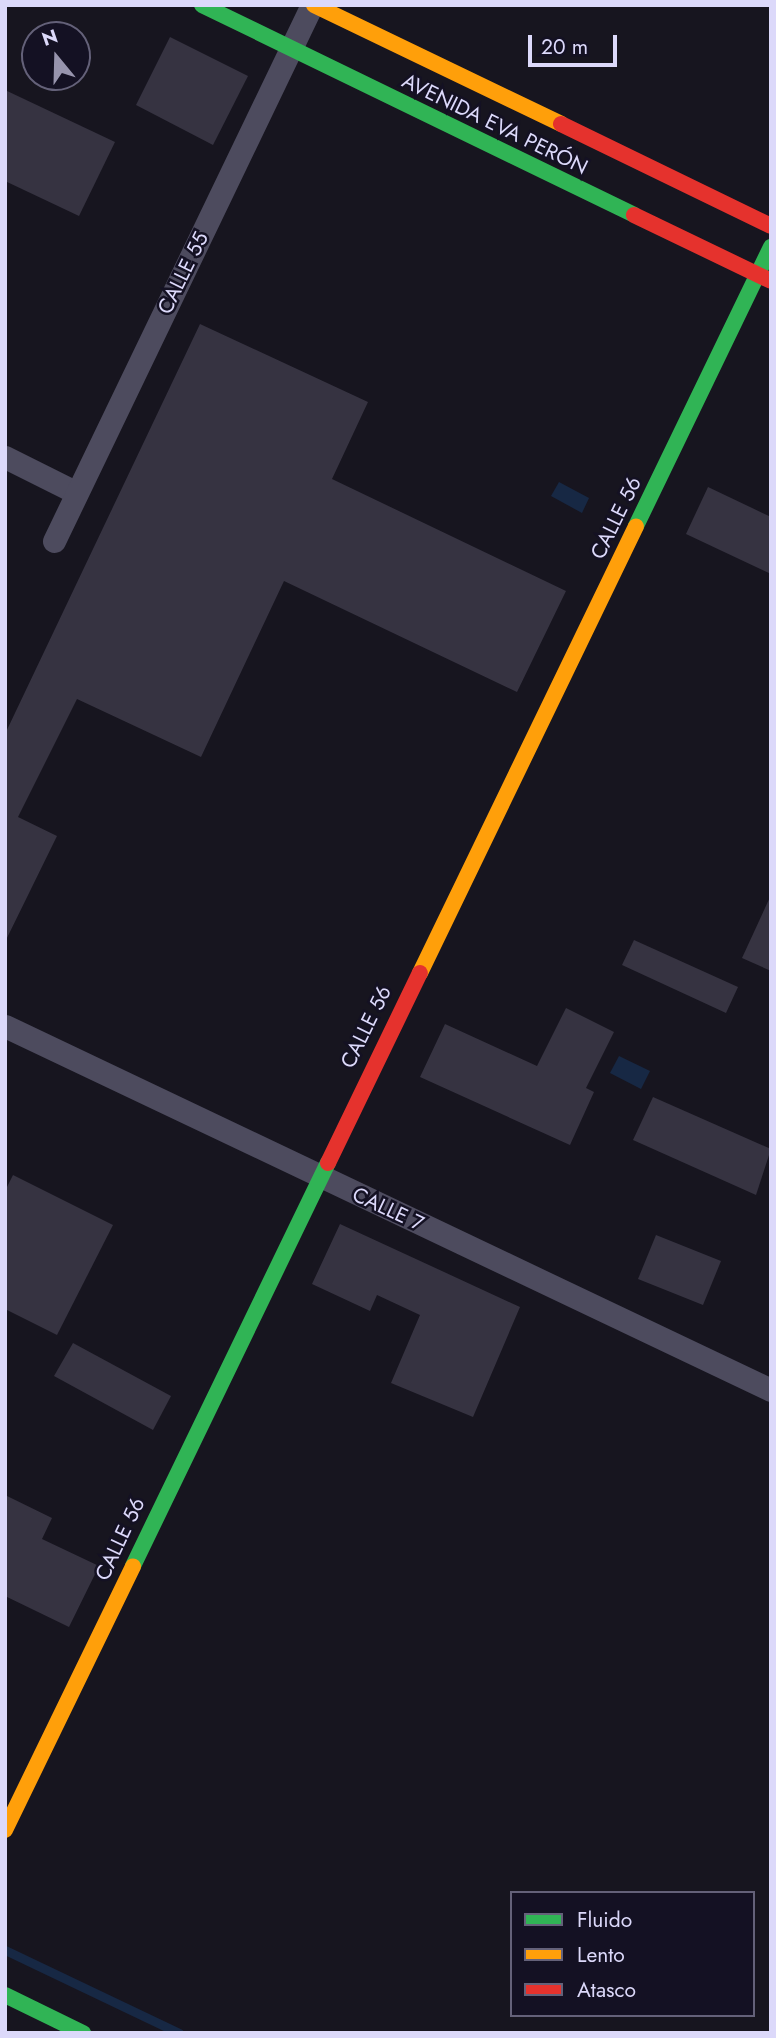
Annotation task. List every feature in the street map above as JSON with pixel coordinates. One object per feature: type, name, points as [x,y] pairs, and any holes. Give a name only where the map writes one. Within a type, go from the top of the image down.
[{"type":"main road","name":"AVENIDA EVA PERÓN","points":[[202,5],[765,278]]},
{"type":"main road","name":"AVENIDA EVA PERÓN","points":[[313,5],[771,226]]},
{"type":"main road","name":"CALLE 56","points":[[5,1830],[316,1175],[765,278],[771,247]]},
{"type":"main road","points":[[5,1995],[83,2033]]},
{"type":"street","name":"CALLE 55","points":[[54,541],[313,5]]},
{"type":"street","points":[[5,457],[77,493]]},
{"type":"street","name":"CALLE 7","points":[[5,1026],[771,1390]]},
{"type":"water","points":[[559,482],[589,498],[582,513],[551,496]]},
{"type":"water","points":[[619,1056],[650,1071],[641,1089],[610,1073]]},
{"type":"building","points":[[170,37],[248,76],[213,145],[136,105]]},
{"type":"building","points":[[5,90],[115,142],[79,216],[5,181]]},
{"type":"building","points":[[200,324],[368,402],[332,479],[566,591],[517,692],[284,581],[201,757],[77,699],[18,817],[57,836],[5,942],[5,734]]},
{"type":"building","points":[[708,487],[771,517],[771,574],[686,534]]},
{"type":"building","points":[[771,895],[771,971],[742,958]]},
{"type":"building","points":[[634,940],[738,987],[726,1013],[622,965]]},
{"type":"building","points":[[566,1008],[614,1032],[586,1088],[594,1092],[570,1145],[420,1077],[445,1024],[537,1066]]},
{"type":"building","points":[[653,1097],[771,1149],[756,1195],[633,1140]]},
{"type":"building","points":[[13,1175],[113,1225],[57,1335],[5,1309],[5,1191]]},
{"type":"building","points":[[340,1224],[520,1307],[473,1417],[391,1383],[420,1315],[377,1295],[370,1311],[312,1284]]},
{"type":"building","points":[[656,1235],[721,1261],[703,1305],[638,1279]]},
{"type":"building","points":[[73,1343],[171,1396],[153,1430],[54,1376]]},
{"type":"building","points":[[5,1495],[52,1518],[42,1539],[99,1566],[69,1627],[5,1596]]},
{"type":"waterway","points":[[5,1950],[179,2033]]},
{"type":"traffic: fast","points":[[202,5],[634,215]]},
{"type":"traffic: fast","points":[[636,526],[771,247]]},
{"type":"traffic: fast","points":[[133,1566],[328,1163]]},
{"type":"traffic: fast","points":[[5,1995],[83,2033]]},
{"type":"traffic: slow","points":[[314,5],[561,124]]},
{"type":"traffic: slow","points":[[420,973],[636,526]]},
{"type":"traffic: slow","points":[[5,1830],[133,1566]]},
{"type":"traffic: jam","points":[[561,124],[771,226]]},
{"type":"traffic: jam","points":[[634,215],[771,281]]},
{"type":"traffic: jam","points":[[328,1163],[420,973]]}]
